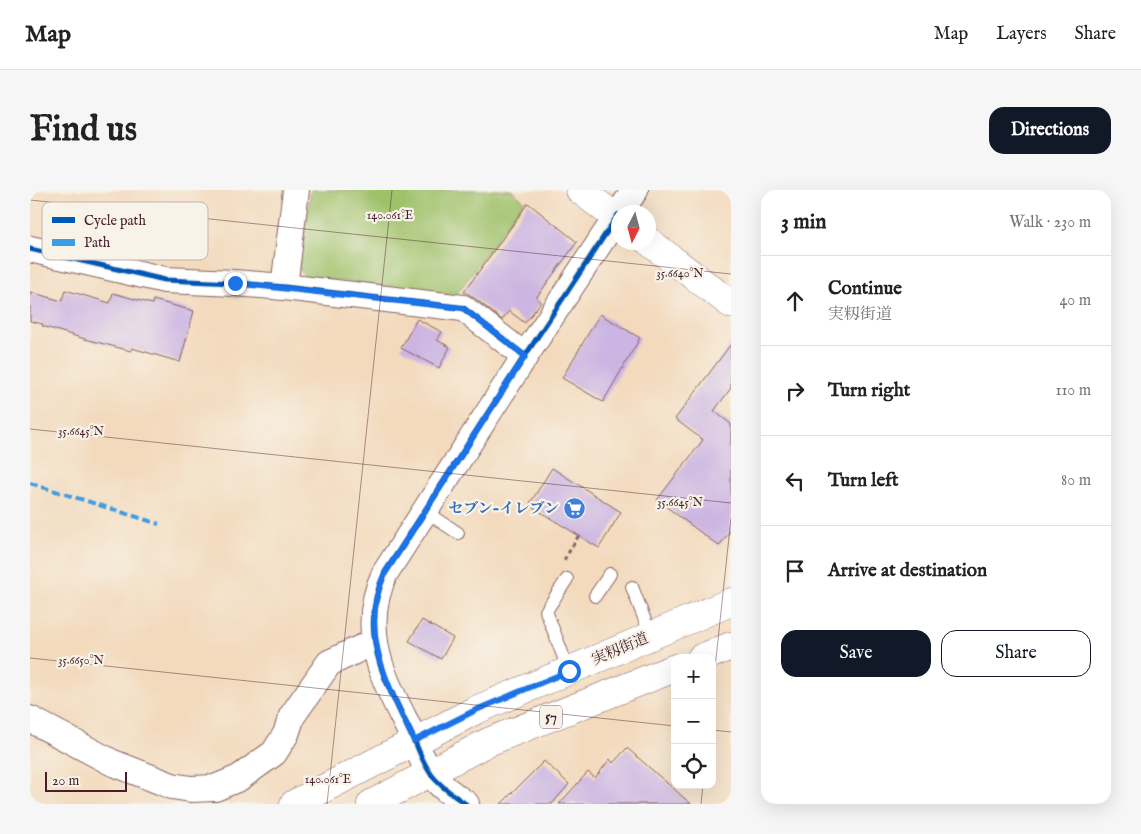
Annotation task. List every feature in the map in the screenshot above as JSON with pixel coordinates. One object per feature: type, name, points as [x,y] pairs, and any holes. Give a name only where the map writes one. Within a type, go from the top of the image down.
[{"type":"main road","points":[[580,190],[611,211]]},
{"type":"main road","points":[[656,247],[731,304]]},
{"type":"main road","name":"実籾街道","points":[[294,804],[476,710],[731,602]]},
{"type":"main road","points":[[711,654],[731,646]]},
{"type":"main road","name":"57","points":[[371,804],[488,742],[671,670]]},
{"type":"street","points":[[284,287],[296,190]]},
{"type":"street","points":[[625,205],[635,190]]},
{"type":"street","points":[[466,804],[429,772],[382,669],[374,642],[374,620],[379,586],[385,573],[525,356],[611,227]]},
{"type":"street","points":[[78,260],[165,280],[284,287],[463,308],[525,356]]},
{"type":"street","points":[[30,719],[111,762],[172,786],[191,789],[215,788],[239,778],[274,752],[286,734],[292,716],[328,663],[374,642]]},
{"type":"lane","points":[[425,512],[458,533]]},
{"type":"lane","points":[[595,596],[610,574]]},
{"type":"lane","points":[[566,579],[546,611],[569,671]]},
{"type":"lane","points":[[632,587],[651,636]]},
{"type":"path","points":[[560,565],[579,535]]},
{"type":"green space","points":[[311,190],[511,190],[524,201],[456,295],[306,277],[298,269]]},
{"type":"building","points":[[528,203],[577,242],[536,298],[541,302],[525,323],[509,311],[502,320],[472,296],[464,292]]},
{"type":"building","points":[[65,290],[110,303],[113,293],[152,304],[153,300],[194,311],[180,362],[132,348],[131,351],[85,339],[30,321],[30,292],[62,301]]},
{"type":"building","points":[[600,314],[640,338],[603,402],[562,378]]},
{"type":"building","points":[[417,319],[442,332],[437,340],[450,347],[439,368],[401,348]]},
{"type":"building","points":[[731,344],[731,388],[714,411],[731,424],[731,530],[719,546],[657,500],[703,440],[675,419]]},
{"type":"building","points":[[552,468],[621,512],[599,548],[529,505]]},
{"type":"building","points":[[422,620],[453,638],[441,659],[409,641]]},
{"type":"building","points":[[627,748],[671,786],[671,789],[674,789],[691,804],[559,804],[588,772],[595,778],[610,759],[613,763]]},
{"type":"building","points":[[544,761],[569,784],[552,804],[501,804]]},
{"type":"marked path","points":[[30,483],[159,524]]},
{"type":"cycle path","points":[[466,804],[440,784],[429,771],[383,672],[374,633],[374,610],[379,587],[385,573],[611,226]]},
{"type":"cycle path","points":[[30,249],[42,252]]},
{"type":"cycle path","points":[[78,260],[165,280],[284,287],[463,308],[525,356]]},
{"type":"place","name":"セブン-イレブン","points":[[575,508]]},
{"type":"route","points":[[235,283],[463,308],[525,356],[385,573],[376,599],[373,631],[374,642],[382,669],[414,741],[476,710],[569,671]]}]
